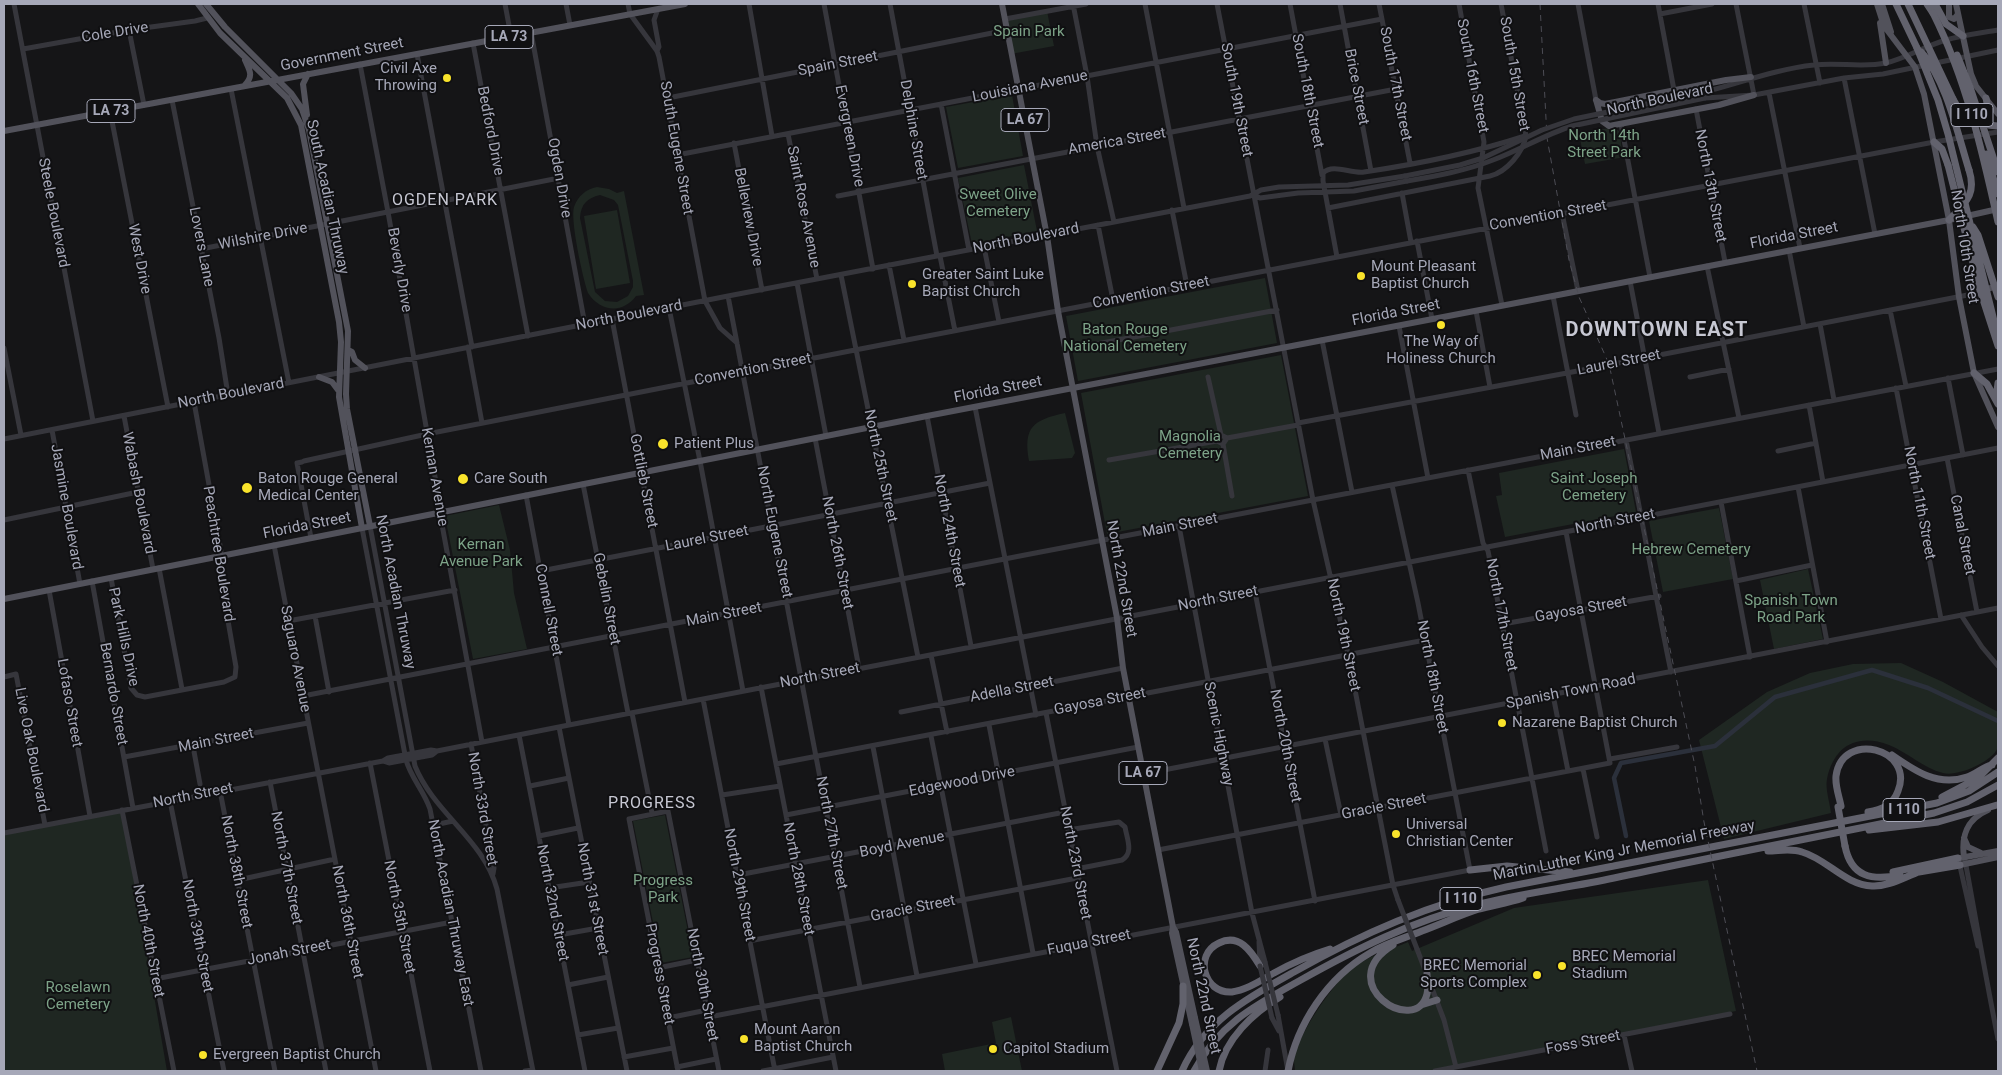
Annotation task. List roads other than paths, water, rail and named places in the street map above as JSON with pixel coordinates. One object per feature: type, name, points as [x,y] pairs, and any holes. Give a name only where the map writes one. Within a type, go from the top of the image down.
[{"type":"highway","name":"I 110","points":[[1896,4],[1917,48],[1943,117],[1998,337]]},
{"type":"highway","points":[[1908,4],[1961,113],[1970,120],[1980,124],[1998,126]]},
{"type":"highway","name":"I 110","points":[[1927,4],[1933,13],[1959,74],[1976,130],[1998,222]]},
{"type":"highway","points":[[1935,4],[1946,24],[1963,36]]},
{"type":"highway","points":[[1933,13],[1946,34],[1966,77],[1998,172]]},
{"type":"highway","points":[[1917,48],[1928,60],[1939,82],[1972,182],[1971,193],[1966,203],[1949,220]]},
{"type":"highway","points":[[1970,120],[1984,116],[1988,107],[1986,98]]},
{"type":"highway","points":[[1976,130],[1990,163],[1998,194]]},
{"type":"highway","points":[[1934,142],[1942,149],[1948,165],[1979,287],[1998,346]]},
{"type":"highway","points":[[1970,222],[1978,235],[1998,296]]},
{"type":"highway","points":[[1974,373],[1987,384],[1997,402]]},
{"type":"highway","points":[[1997,402],[1996,391],[1998,382]]},
{"type":"highway","points":[[1962,861],[1885,874],[1866,872],[1852,858],[1847,845],[1833,782],[1836,767],[1846,753],[1860,746],[1872,745],[1880,748],[1922,775],[1942,780],[1967,777],[1992,765]]},
{"type":"highway","points":[[1804,829],[1847,816],[1876,811],[1887,806],[1895,797],[1900,784],[1899,772],[1894,760],[1884,752],[1872,748],[1857,750],[1846,757],[1840,765],[1836,778],[1839,806]]},
{"type":"highway","points":[[1926,806],[1972,782],[1998,758]]},
{"type":"highway","name":"Martin Luther King Jr Memorial Freeway","points":[[1182,1071],[1206,1034],[1230,1011],[1255,994],[1384,925],[1436,906],[1492,890],[1926,806],[1962,794],[1983,783],[1998,772]]},
{"type":"highway","name":"Martin Luther King Jr Memorial Freeway","points":[[1194,1071],[1212,1043],[1236,1019],[1254,1006],[1368,944],[1428,919],[1486,902],[1944,811],[1973,800],[1998,785]]},
{"type":"highway","points":[[1829,835],[1938,822],[1998,805]]},
{"type":"highway","points":[[1847,845],[1847,855],[1853,865],[1868,876],[1880,878],[1916,873]]},
{"type":"highway","points":[[1747,851],[1801,851],[1855,882],[1869,886],[1882,885],[1916,873],[1962,861]]},
{"type":"highway","points":[[1470,870],[1507,866],[1585,872]]},
{"type":"highway","points":[[1288,1071],[1298,1034],[1314,1007],[1334,982],[1351,966],[1370,953],[1421,932],[1472,912],[1533,894]]},
{"type":"highway","points":[[1421,932],[1393,945],[1383,953],[1375,963],[1372,975],[1374,990],[1384,1003],[1399,1009],[1416,1007],[1437,1000]]},
{"type":"highway","points":[[1263,964],[1247,946],[1229,940],[1212,947],[1205,958],[1204,967],[1206,977],[1214,987],[1222,991],[1235,991],[1250,986],[1306,957],[1342,946]]},
{"type":"highway","points":[[1219,1071],[1227,1047],[1248,1021],[1268,1004],[1322,968]]},
{"type":"highway","points":[[1416,1007],[1426,997],[1428,990],[1427,974]]},
{"type":"highway","points":[[1157,1071],[1179,1024],[1182,1011],[1183,986]]},
{"type":"main road","name":"South Acadian Thruway","points":[[198,4],[207,18],[291,103],[301,125],[348,331],[347,372]]},
{"type":"main road","name":"South Acadian Thruway","points":[[206,4],[225,27],[297,100],[306,119],[340,328],[339,373]]},
{"type":"main road","name":"Government Street","points":[[4,131],[685,4]]},
{"type":"main road","name":"LA 67","points":[[1002,4],[1047,236]]},
{"type":"main road","points":[[1877,4],[1886,63]]},
{"type":"main road","points":[[1882,4],[1885,18],[1892,31],[1891,36]]},
{"type":"main road","points":[[1949,4],[1949,17],[1954,19],[1958,14]]},
{"type":"main road","points":[[1956,4],[1972,78],[1998,114]]},
{"type":"main road","points":[[1880,17],[1891,36],[1915,67]]},
{"type":"main road","points":[[242,54],[251,74],[250,79],[244,86]]},
{"type":"main road","name":"North 10th Street","points":[[1915,67],[1924,94],[1934,142],[1949,220],[1959,297],[1974,373],[1998,427]]},
{"type":"main road","points":[[306,119],[307,113],[303,84],[308,74]]},
{"type":"main road","points":[[1596,100],[1605,104],[1726,80],[1751,77]]},
{"type":"main road","points":[[1596,100],[1602,122],[1609,126],[1696,109],[1754,95]]},
{"type":"main road","name":"Florida Street","points":[[4,598],[700,460],[1998,209]]},
{"type":"main road","name":"North 22nd Street","points":[[1047,236],[1058,311],[1117,618],[1143,774],[1173,927],[1177,936],[1194,1021],[1202,1071]]},
{"type":"main road","points":[[1979,292],[1998,285]]},
{"type":"main road","points":[[348,350],[352,352],[357,362],[366,368]]},
{"type":"main road","name":"North Acadian Thruway","points":[[347,372],[346,401],[362,528]]},
{"type":"main road","name":"North Acadian Thruway","points":[[339,373],[338,390],[370,526]]},
{"type":"main road","points":[[319,377],[332,382],[338,390]]},
{"type":"main road","points":[[1962,861],[1966,828],[1973,818],[1998,805]]},
{"type":"main road","points":[[1964,835],[1965,843],[1970,849],[1985,853]]},
{"type":"main road","points":[[1962,861],[1985,853],[1998,851]]},
{"type":"main road","points":[[1962,861],[1998,857]]},
{"type":"main road","name":"North 22nd Street","points":[[1173,927],[1172,933],[1183,986],[1207,1071]]},
{"type":"street","name":"Steele Boulevard","points":[[14,4],[93,421]]},
{"type":"street","points":[[504,4],[511,36]]},
{"type":"street","points":[[566,4],[570,25]]},
{"type":"street","name":"South Eugene Street","points":[[628,4],[630,14],[657,51],[668,98],[704,301]]},
{"type":"street","name":"Saint Rose Avenue","points":[[749,4],[772,136]]},
{"type":"street","name":"Evergreen Drive","points":[[824,4],[873,268]]},
{"type":"street","name":"Delphine Street","points":[[890,4],[938,256]]},
{"type":"street","points":[[1005,18],[1086,4]]},
{"type":"street","points":[[1145,4],[1184,208]]},
{"type":"street","name":"South 19th Street","points":[[1217,4],[1254,195]]},
{"type":"street","name":"South 18th Street","points":[[1290,4],[1323,178]]},
{"type":"street","name":"Brice Street","points":[[1340,4],[1371,171]]},
{"type":"street","name":"South 17th Street","points":[[1379,4],[1410,163]]},
{"type":"street","name":"South 16th Street","points":[[1458,4],[1485,149]]},
{"type":"street","name":"South 15th Street","points":[[1478,178],[1502,172],[1521,148],[1526,136],[1501,4]]},
{"type":"street","points":[[1578,4],[1596,100]]},
{"type":"street","points":[[1658,4],[1674,90]]},
{"type":"street","points":[[1660,14],[1712,4]]},
{"type":"street","points":[[1736,4],[1754,95]]},
{"type":"street","points":[[1804,4],[1820,83]]},
{"type":"street","points":[[1073,5],[1087,76],[1097,146],[1114,222]]},
{"type":"street","points":[[657,51],[659,47],[654,20],[658,9]]},
{"type":"street","name":"Cole Drive","points":[[23,49],[207,18]]},
{"type":"street","name":"Louisiana Avenue","points":[[677,155],[1382,19]]},
{"type":"street","points":[[129,30],[144,105]]},
{"type":"street","name":"Spain Street","points":[[668,98],[1007,30]]},
{"type":"street","name":"North Boulevard","points":[[1254,195],[1260,198],[1298,193],[1354,191],[1476,166],[1496,159],[1544,136],[1572,126],[1704,96],[1751,77],[1816,65],[1861,66],[1886,63],[1907,57],[1938,43],[1963,36],[1998,30]]},
{"type":"street","name":"Ogden Drive","points":[[532,32],[585,325]]},
{"type":"street","name":"Bedford Drive","points":[[473,44],[528,336]]},
{"type":"street","name":"North Boulevard","points":[[1704,96],[1754,95],[1915,67],[1998,50]]},
{"type":"street","points":[[417,54],[445,200],[482,424]]},
{"type":"street","name":"Beverly Drive","points":[[360,64],[414,358]]},
{"type":"street","points":[[1844,78],[1875,234]]},
{"type":"street","points":[[231,89],[289,382]]},
{"type":"street","name":"America Street","points":[[838,196],[1396,89]]},
{"type":"street","points":[[1769,92],[1800,248]]},
{"type":"street","name":"Lovers Lane","points":[[172,100],[219,338],[228,395]]},
{"type":"street","points":[[941,104],[969,250]]},
{"type":"street","name":"North 13th Street","points":[[1696,109],[1725,262]]},
{"type":"street","name":"West Drive","points":[[110,111],[168,407]]},
{"type":"street","points":[[1621,124],[1650,277]]},
{"type":"street","name":"Convention Street","points":[[311,538],[301,462],[427,434],[904,340],[1486,227],[1934,142],[1998,132]]},
{"type":"street","name":"Saint Rose Avenue","points":[[788,134],[817,279]]},
{"type":"street","points":[[1337,257],[1324,186],[1324,172],[1329,170],[1371,171],[1485,149],[1526,136]]},
{"type":"street","name":"Belleview Drive","points":[[734,143],[762,290]]},
{"type":"street","points":[[1485,149],[1478,178],[1502,305]]},
{"type":"street","points":[[1481,164],[1486,172],[1494,175]]},
{"type":"street","name":"Wilshire Drive","points":[[202,249],[559,178]]},
{"type":"street","points":[[1328,208],[1478,178]]},
{"type":"street","name":"North Boulevard","points":[[4,439],[728,296],[1254,195],[1261,190],[1279,187],[1364,184],[1406,179]]},
{"type":"street","points":[[1402,194],[1432,319]]},
{"type":"street","name":"North 19th Street","points":[[1254,195],[1313,500],[1348,654],[1393,885],[1437,1000],[1456,1067]]},
{"type":"street","points":[[1172,210],[1187,286]]},
{"type":"street","points":[[1562,213],[1578,290]]},
{"type":"street","points":[[1098,225],[1113,300]]},
{"type":"street","points":[[984,247],[999,322]]},
{"type":"street","points":[[1789,250],[1804,327]]},
{"type":"street","points":[[938,256],[955,331]]},
{"type":"street","points":[[890,265],[904,340]]},
{"type":"street","name":"North 13th Street","points":[[1707,266],[1739,418]]},
{"type":"street","name":"North 25th Street","points":[[841,275],[918,657]]},
{"type":"street","points":[[1630,281],[1659,434]]},
{"type":"street","points":[[797,284],[826,436]]},
{"type":"street","name":"Laurel Street","points":[[1227,438],[1998,289]]},
{"type":"street","name":"North Eugene Street","points":[[728,296],[801,679]]},
{"type":"street","points":[[1553,296],[1576,414]]},
{"type":"street","points":[[704,301],[720,328],[737,343]]},
{"type":"street","points":[[669,308],[700,460],[743,691]]},
{"type":"street","points":[[1065,350],[1277,310]]},
{"type":"street","points":[[1890,310],[1906,386]]},
{"type":"street","points":[[1476,311],[1490,387]]},
{"type":"street","name":"Gottlieb Street","points":[[612,320],[685,702]]},
{"type":"street","points":[[1820,324],[1834,400]]},
{"type":"street","points":[[1399,326],[1428,478]]},
{"type":"street","points":[[1322,340],[1352,492]]},
{"type":"street","points":[[4,348],[21,435]]},
{"type":"street","name":"Kernan Avenue","points":[[414,358],[482,742]]},
{"type":"street","name":"Main Street","points":[[303,696],[671,626],[1352,492],[1998,369]]},
{"type":"street","points":[[1690,377],[1729,370]]},
{"type":"street","points":[[1208,377],[1221,435],[1217,441]]},
{"type":"street","points":[[1948,378],[1963,455]]},
{"type":"street","name":"North 11th Street","points":[[1896,388],[1941,619]]},
{"type":"street","name":"Peachtree Boulevard","points":[[182,689],[224,682],[235,677],[236,667],[218,563],[221,551],[194,402]]},
{"type":"street","points":[[1809,404],[1823,482]]},
{"type":"street","points":[[975,407],[1036,714]]},
{"type":"street","name":"Wabash Boulevard","points":[[124,416],[138,492],[182,689]]},
{"type":"street","name":"North 24th Street","points":[[927,416],[971,646]]},
{"type":"street","name":"Jasmine Boulevard","points":[[52,430],[80,584]]},
{"type":"street","points":[[1221,435],[1227,438],[1223,444],[1232,496]]},
{"type":"street","name":"North 26th Street","points":[[815,438],[859,668]]},
{"type":"street","points":[[1626,440],[1671,672]]},
{"type":"street","points":[[1109,460],[1217,441],[1223,444]]},
{"type":"street","points":[[1778,451],[1816,443]]},
{"type":"street","name":"North Street","points":[[4,833],[318,772],[383,761],[389,763],[406,757],[425,756],[437,751],[570,724],[1998,448]]},
{"type":"street","name":"Canal Street","points":[[1947,458],[1977,612]]},
{"type":"street","name":"North 17th Street","points":[[1468,470],[1483,543],[1488,551],[1503,624],[1546,850]]},
{"type":"street","name":"Laurel Street","points":[[541,571],[990,483]]},
{"type":"street","name":"Gebelin Street","points":[[583,484],[630,713]]},
{"type":"street","name":"North 18th Street","points":[[1392,485],[1425,640],[1470,870]]},
{"type":"street","points":[[1798,487],[1827,642]]},
{"type":"street","points":[[4,520],[138,492]]},
{"type":"street","name":"Connell Street","points":[[526,495],[570,724]]},
{"type":"street","points":[[1721,502],[1750,657]]},
{"type":"street","name":"North Acadian Thruway","points":[[370,526],[380,603],[406,757]]},
{"type":"street","name":"Scenic Highway","points":[[1178,526],[1252,913],[1288,1071]]},
{"type":"street","name":"North Acadian Thruway","points":[[362,528],[399,678],[417,771],[428,790],[484,858],[492,874]]},
{"type":"street","points":[[1566,532],[1610,761]]},
{"type":"street","name":"Saguaro Avenue","points":[[274,545],[318,772]]},
{"type":"street","points":[[1736,581],[1812,565]]},
{"type":"street","name":"Park Hills Drive","points":[[111,578],[131,688],[137,695],[145,697],[182,689]]},
{"type":"street","name":"Bernardo Street","points":[[92,581],[133,808]]},
{"type":"street","name":"Lofaso Street","points":[[49,590],[90,816]]},
{"type":"street","points":[[288,621],[455,590]]},
{"type":"street","name":"North 20th Street","points":[[1255,592],[1315,901]]},
{"type":"street","name":"Gayosa Street","points":[[1503,624],[1657,596]]},
{"type":"street","name":"Spanish Town Road","points":[[1143,774],[1998,608]]},
{"type":"street","points":[[1961,615],[1982,647],[1998,666]]},
{"type":"street","points":[[315,616],[329,692]]},
{"type":"street","name":"Gayosa Street","points":[[776,764],[816,758],[1425,640]]},
{"type":"street","points":[[931,655],[947,732]]},
{"type":"street","name":"Adella Street","points":[[901,712],[1124,668]]},
{"type":"street","name":"Live Oak Boulevard","points":[[4,676],[16,674],[45,825]]},
{"type":"street","name":"North 27th Street","points":[[801,679],[860,987]]},
{"type":"street","name":"North 28th Street","points":[[761,687],[836,1071]]},
{"type":"street","points":[[1553,695],[1568,772]]},
{"type":"street","name":"North 29th Street","points":[[703,699],[775,1070]]},
{"type":"street","points":[[630,713],[652,814]]},
{"type":"street","name":"North 23rd Street","points":[[1046,713],[1077,878],[1117,1071]]},
{"type":"street","name":"Main Street","points":[[124,758],[308,722]]},
{"type":"street","points":[[989,724],[1033,953]]},
{"type":"street","name":"North 31st Street","points":[[559,727],[627,1071]]},
{"type":"street","name":"North 32nd Street","points":[[519,735],[585,1071]]},
{"type":"street","points":[[931,736],[976,964]]},
{"type":"street","points":[[1326,739],[1341,815]]},
{"type":"street","name":"North 33rd Street","points":[[471,744],[494,868],[492,874]]},
{"type":"street","points":[[193,746],[200,784]]},
{"type":"street","points":[[873,747],[917,976]]},
{"type":"street","name":"Edgewood Drive","points":[[786,815],[1138,747]]},
{"type":"street","name":"Gracie Street","points":[[1158,850],[1568,772],[1677,747]]},
{"type":"street","name":"North Street","points":[[413,756],[431,750],[437,751]]},
{"type":"street","points":[[417,771],[419,761],[425,756]]},
{"type":"street","name":"North Acadian Thruway East","points":[[406,757],[414,780],[427,802],[481,1071]]},
{"type":"street","name":"North 35th Street","points":[[370,764],[430,1071]]},
{"type":"street","points":[[1583,768],[1597,837]]},
{"type":"street","name":"North 36th Street","points":[[318,772],[376,1071]]},
{"type":"street","points":[[530,786],[569,778]]},
{"type":"street","name":"North 37th Street","points":[[270,782],[326,1071]]},
{"type":"street","points":[[722,795],[780,786]]},
{"type":"street","name":"North 38th Street","points":[[220,791],[275,1071]]},
{"type":"street","name":"North 39th Street","points":[[170,801],[224,1071]]},
{"type":"street","name":"North 40th Street","points":[[122,810],[174,1071]]},
{"type":"street","name":"North 30th Street","points":[[652,814],[668,811],[719,1071]]},
{"type":"street","name":"Boyd Avenue","points":[[738,875],[796,866],[1065,812]]},
{"type":"street","name":"Progress Street","points":[[652,814],[629,818],[678,1069]]},
{"type":"street","points":[[434,832],[439,824],[453,821]]},
{"type":"street","points":[[1068,830],[1112,822],[1120,823],[1125,827],[1129,850],[1126,858],[1076,869]]},
{"type":"street","points":[[539,836],[578,828]]},
{"type":"street","points":[[238,880],[335,859]]},
{"type":"street","points":[[1962,861],[1976,941],[1980,951],[1998,1039]]},
{"type":"street","name":"Fuqua Street","points":[[709,1018],[820,994],[1470,870]]},
{"type":"street","points":[[492,874],[499,895],[533,1071],[525,1071]]},
{"type":"street","name":"Gracie Street","points":[[749,941],[1077,878]]},
{"type":"street","points":[[549,888],[589,882]]},
{"type":"street","name":"Jonah Street","points":[[155,979],[402,930],[452,922]]},
{"type":"street","points":[[558,935],[598,928]]},
{"type":"street","points":[[658,968],[697,960]]},
{"type":"street","points":[[568,985],[608,977]]},
{"type":"street","points":[[668,1018],[707,1010]]},
{"type":"street","name":"Foss Street","points":[[1435,1071],[1730,1014]]},
{"type":"street","points":[[578,1035],[618,1028]]},
{"type":"street","points":[[1624,1035],[1632,1071]]},
{"type":"street","points":[[624,1057],[673,1048]]},
{"type":"street","points":[[1265,1071],[1268,1050]]},
{"type":"street","points":[[763,1071],[833,1057]]},
{"type":"street","points":[[678,1069],[716,1059]]},
{"type":"waterway","points":[[1626,836],[1614,778],[1621,763],[1715,746],[1775,697],[1872,670],[1928,688],[1998,721]]},
{"type":"railway","points":[[1540,4],[1547,138],[1569,260],[1579,297],[1609,364],[1695,766],[1704,822],[1757,1071]]},
{"type":"place","name":"Civil Axe Throwing","points":[[447,78]]},
{"type":"place","name":"Mount Pleasant Baptist Church","points":[[1361,276]]},
{"type":"place","name":"Greater Saint Luke Baptist Church","points":[[912,284]]},
{"type":"place","name":"The Way of Holiness Church","points":[[1441,325]]},
{"type":"place","name":"Patient Plus","points":[[663,444]]},
{"type":"place","name":"Care South","points":[[463,479]]},
{"type":"place","name":"Baton Rouge General Medical Center","points":[[247,488]]},
{"type":"place","name":"Nazarene Baptist Church","points":[[1502,723]]},
{"type":"place","name":"Universal Christian Center","points":[[1396,834]]},
{"type":"place","name":"BREC Memorial Stadium","points":[[1562,966]]},
{"type":"place","name":"BREC Memorial Sports Complex","points":[[1537,975]]},
{"type":"place","name":"Mount Aaron Baptist Church","points":[[744,1039]]},
{"type":"place","name":"Capitol Stadium","points":[[993,1049]]},
{"type":"place","name":"Evergreen Baptist Church","points":[[203,1055]]},
{"type":"district","name":"OGDEN PARK","points":[[445,201]]},
{"type":"district","name":"DOWNTOWN EAST","points":[[1657,331]]},
{"type":"district","name":"PROGRESS","points":[[652,804]]},
{"type":"park label","name":"Spain Park","points":[[1029,32]]},
{"type":"park label","name":"North 14th Street Park","points":[[1604,144]]},
{"type":"park label","name":"Sweet Olive Cemetery","points":[[998,204]]},
{"type":"park label","name":"Baton Rouge National Cemetery","points":[[1125,338]]},
{"type":"park label","name":"Magnolia Cemetery","points":[[1190,446]]},
{"type":"park label","name":"Saint Joseph Cemetery","points":[[1594,488]]},
{"type":"park label","name":"Hebrew Cemetery","points":[[1691,550]]},
{"type":"park label","name":"Kernan Avenue Park","points":[[481,554]]},
{"type":"park label","name":"Spanish Town Road Park","points":[[1791,610]]},
{"type":"park label","name":"Progress Park","points":[[663,890]]},
{"type":"park label","name":"Roselawn Cemetery","points":[[78,996]]}]
